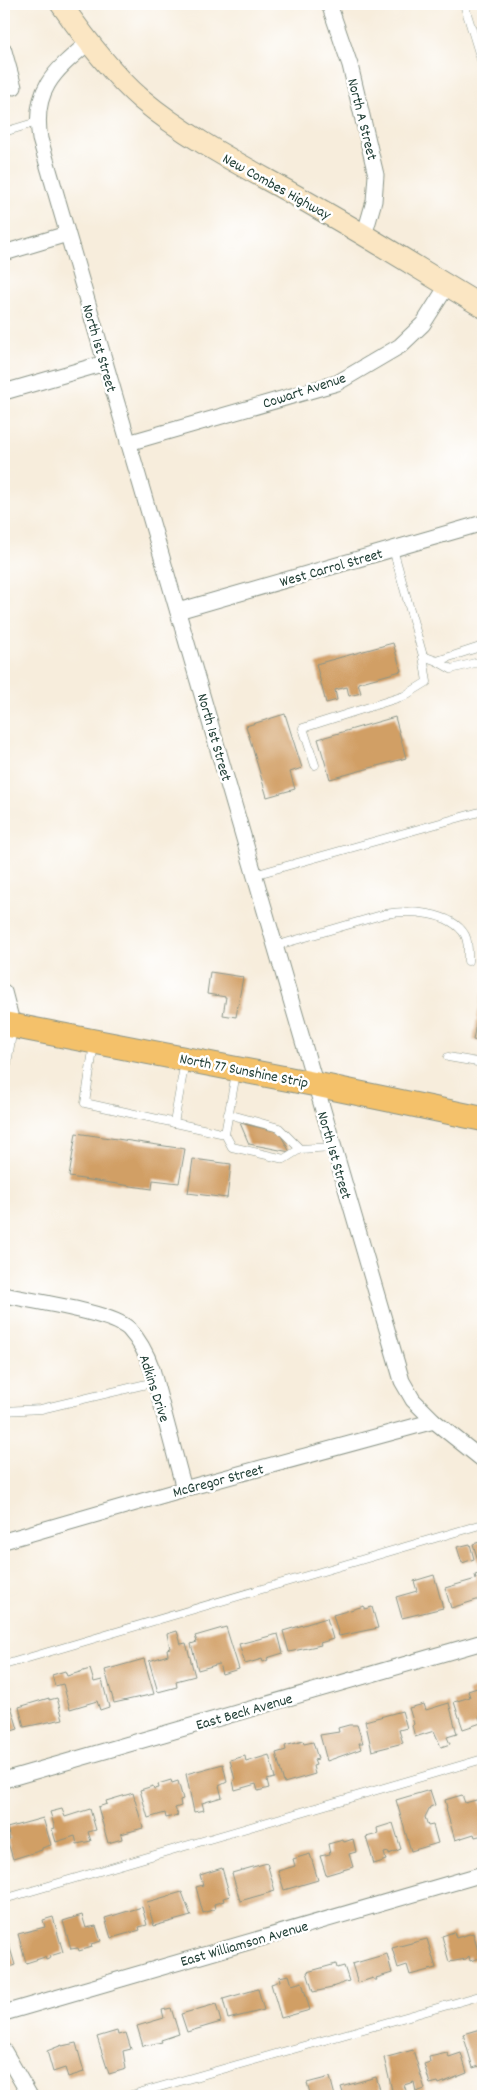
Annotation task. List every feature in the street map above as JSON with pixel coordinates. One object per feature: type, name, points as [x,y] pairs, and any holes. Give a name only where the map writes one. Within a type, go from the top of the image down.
[{"type":"main road","name":"North 77 Sunshine Strip","points":[[8,1025],[314,1084],[483,1119]]},
{"type":"street","points":[[61,4],[88,42]]},
{"type":"street","name":"North A Street","points":[[330,4],[350,66],[376,175],[374,201],[364,236]]},
{"type":"street","name":"North 1st Street","points":[[88,42],[47,84],[39,102],[37,122],[40,140],[402,1381],[413,1400],[434,1421],[483,1460]]},
{"type":"street","name":"New Combes Highway","points":[[88,42],[140,98],[184,132],[483,307]]},
{"type":"street","points":[[4,51],[14,86]]},
{"type":"street","points":[[4,253],[67,234]]},
{"type":"street","name":"Cowart Avenue","points":[[128,443],[337,383],[400,346],[423,324],[447,286]]},
{"type":"street","points":[[4,392],[104,364]]},
{"type":"street","name":"West Carrol Street","points":[[178,611],[483,523]]},
{"type":"street","points":[[4,992],[8,1025]]},
{"type":"street","name":"Adkins Drive","points":[[4,1295],[96,1313],[128,1328],[146,1354],[184,1489]]},
{"type":"street","name":"McGregor Street","points":[[4,1541],[184,1489],[434,1421]]},
{"type":"street","points":[[4,1532],[23,1535]]},
{"type":"street","name":"East Beck Avenue","points":[[4,1780],[483,1642]]},
{"type":"street","name":"East Williamson Avenue","points":[[4,2013],[483,1874]]},
{"type":"street","points":[[4,2051],[30,2096]]},
{"type":"lane","points":[[464,4],[483,66]]},
{"type":"lane","points":[[4,132],[37,122]]},
{"type":"lane","points":[[315,766],[303,728],[404,696],[427,682],[423,656],[393,549]]},
{"type":"lane","points":[[437,661],[483,646]]},
{"type":"lane","points":[[423,656],[451,669],[483,661]]},
{"type":"lane","points":[[254,875],[483,811]]},
{"type":"lane","points":[[275,946],[370,918],[399,911],[414,912],[431,914],[456,926],[464,934],[468,943],[468,962]]},
{"type":"lane","points":[[4,1081],[8,1025]]},
{"type":"lane","points":[[95,1041],[85,1103],[225,1134]]},
{"type":"lane","points":[[448,1057],[483,1063]]},
{"type":"lane","points":[[174,1123],[185,1059]]},
{"type":"lane","points":[[236,1069],[225,1134],[232,1148],[263,1151],[284,1159],[300,1148],[333,1147]]},
{"type":"lane","points":[[228,1114],[265,1126],[279,1128],[300,1148]]},
{"type":"lane","points":[[4,1412],[41,1409],[155,1382]]},
{"type":"lane","points":[[4,1665],[483,1524]]},
{"type":"lane","points":[[4,1899],[483,1759]]},
{"type":"lane","points":[[128,2096],[483,1995]]},
{"type":"building","points":[[393,643],[401,671],[358,683],[361,693],[349,696],[347,687],[335,690],[337,700],[326,703],[316,664]]},
{"type":"building","points":[[285,714],[302,768],[290,772],[295,789],[267,797],[246,726]]},
{"type":"building","points":[[395,717],[406,758],[330,779],[318,739]]},
{"type":"building","points":[[210,972],[243,977],[236,1017],[223,1015],[226,997],[207,994]]},
{"type":"building","points":[[483,992],[483,1042],[473,1040]]},
{"type":"building","points":[[240,1123],[279,1132],[290,1152],[249,1144]]},
{"type":"building","points":[[76,1133],[185,1149],[179,1183],[153,1180],[152,1189],[69,1177]]},
{"type":"building","points":[[193,1159],[231,1164],[227,1198],[188,1193]]},
{"type":"building","points":[[483,1541],[483,1598],[451,1608],[445,1588],[476,1579],[475,1575],[482,1573],[473,1544]]},
{"type":"building","points":[[470,1544],[474,1559],[462,1563],[457,1547]]},
{"type":"building","points":[[434,1575],[443,1608],[402,1618],[396,1597],[417,1591],[414,1581]]},
{"type":"building","points":[[364,1606],[364,1609],[372,1607],[378,1628],[339,1636],[333,1615]]},
{"type":"building","points":[[327,1618],[333,1639],[320,1643],[321,1645],[289,1652],[283,1631]]},
{"type":"building","points":[[226,1627],[239,1669],[222,1674],[219,1664],[198,1670],[191,1644],[197,1642],[195,1636]]},
{"type":"building","points":[[177,1631],[181,1644],[186,1643],[195,1676],[176,1681],[177,1687],[158,1692],[149,1661],[168,1655],[167,1649],[170,1648],[167,1634]]},
{"type":"building","points":[[278,1634],[283,1653],[267,1658],[268,1660],[263,1662],[262,1659],[245,1664],[239,1644]]},
{"type":"building","points":[[144,1659],[154,1694],[114,1703],[105,1670]]},
{"type":"building","points":[[90,1669],[94,1682],[102,1680],[109,1707],[100,1710],[97,1701],[70,1709],[63,1684],[55,1686],[52,1675],[65,1671],[67,1676]]},
{"type":"building","points":[[483,1686],[483,1716],[479,1717],[481,1723],[463,1729],[454,1702],[470,1697],[468,1691]]},
{"type":"building","points":[[49,1698],[49,1700],[57,1698],[63,1719],[24,1727],[19,1707]]},
{"type":"building","points":[[449,1703],[457,1734],[447,1737],[450,1744],[441,1747],[434,1731],[415,1737],[412,1726],[414,1724],[409,1708],[424,1704],[426,1710]]},
{"type":"building","points":[[11,1706],[18,1729],[4,1733],[4,1709]]},
{"type":"building","points":[[402,1711],[407,1728],[399,1730],[403,1743],[372,1751],[365,1721]]},
{"type":"building","points":[[357,1725],[363,1743],[359,1743],[361,1749],[327,1761],[320,1735],[339,1732],[338,1728]]},
{"type":"building","points":[[303,1741],[304,1744],[313,1742],[318,1759],[314,1760],[316,1765],[313,1766],[315,1774],[284,1783],[276,1753],[286,1750],[285,1746]]},
{"type":"building","points":[[269,1755],[275,1778],[267,1780],[269,1788],[258,1791],[256,1784],[235,1790],[233,1781],[235,1780],[230,1760],[245,1756],[246,1762]]},
{"type":"building","points":[[223,1764],[227,1782],[219,1786],[222,1797],[202,1803],[204,1810],[194,1812],[186,1774]]},
{"type":"building","points":[[171,1780],[172,1783],[178,1781],[183,1799],[180,1800],[181,1806],[175,1808],[178,1815],[166,1818],[165,1813],[148,1818],[140,1790],[153,1786],[154,1789],[159,1788],[158,1784]]},
{"type":"building","points":[[430,1790],[435,1805],[430,1807],[425,1817],[428,1826],[433,1825],[438,1843],[411,1851],[396,1800]]},
{"type":"building","points":[[133,1793],[143,1828],[121,1834],[122,1839],[108,1843],[98,1807],[107,1804],[106,1801]]},
{"type":"building","points":[[462,1795],[465,1803],[480,1799],[483,1810],[483,1835],[475,1837],[474,1834],[455,1840],[445,1800]]},
{"type":"building","points":[[62,1809],[65,1817],[90,1809],[96,1830],[88,1832],[91,1841],[77,1844],[75,1836],[56,1842],[52,1829],[55,1828],[50,1812]]},
{"type":"building","points":[[43,1818],[51,1845],[42,1848],[42,1850],[13,1859],[7,1839],[10,1839],[7,1828]]},
{"type":"building","points":[[393,1823],[401,1849],[389,1854],[389,1852],[384,1853],[386,1860],[374,1864],[366,1837],[378,1834],[377,1828]]},
{"type":"building","points":[[353,1839],[356,1852],[349,1854],[353,1867],[326,1875],[320,1856],[330,1854],[328,1844]]},
{"type":"building","points":[[310,1854],[318,1880],[284,1890],[278,1871],[295,1866],[293,1859]]},
{"type":"building","points":[[267,1863],[275,1891],[240,1901],[232,1873]]},
{"type":"building","points":[[222,1868],[230,1896],[223,1898],[224,1901],[214,1904],[215,1909],[203,1913],[196,1887],[203,1885],[200,1875]]},
{"type":"building","points":[[182,1892],[191,1916],[154,1926],[147,1902]]},
{"type":"building","points":[[142,1907],[147,1925],[139,1927],[140,1930],[111,1938],[105,1918]]},
{"type":"building","points":[[82,1915],[86,1928],[96,1926],[101,1941],[91,1944],[92,1947],[79,1951],[78,1948],[71,1949],[63,1921]]},
{"type":"building","points":[[53,1917],[63,1952],[50,1956],[51,1958],[46,1960],[45,1957],[26,1963],[18,1934],[45,1927],[43,1920]]},
{"type":"building","points":[[454,1932],[456,1938],[473,1933],[480,1958],[470,1961],[469,1956],[466,1959],[449,1962],[442,1936]]},
{"type":"building","points":[[7,1938],[15,1965],[4,1969],[4,1939]]},
{"type":"building","points":[[427,1939],[436,1968],[410,1975],[407,1965],[398,1968],[392,1948]]},
{"type":"building","points":[[387,1954],[392,1973],[376,1978],[377,1980],[373,1978],[358,1983],[352,1964]]},
{"type":"building","points":[[336,1964],[337,1968],[344,1966],[349,1981],[332,1988],[313,1992],[307,1972]]},
{"type":"building","points":[[289,1975],[292,1985],[302,1982],[310,2010],[281,2018],[271,1984],[280,1981],[279,1977]]},
{"type":"building","points":[[258,1989],[264,2010],[228,2019],[223,1999]]},
{"type":"building","points":[[216,2004],[221,2022],[187,2032],[181,2014]]},
{"type":"building","points":[[171,2008],[179,2034],[161,2040],[162,2042],[143,2046],[137,2026],[164,2018],[162,2010]]},
{"type":"building","points":[[480,2029],[483,2039],[483,2065],[473,2068],[463,2034]]},
{"type":"building","points":[[117,2031],[118,2035],[126,2033],[131,2049],[123,2051],[126,2069],[109,2074],[97,2037]]},
{"type":"building","points":[[76,2043],[84,2072],[68,2077],[65,2068],[53,2072],[47,2051],[62,2045]]},
{"type":"building","points":[[413,2050],[425,2089],[416,2092],[414,2082],[404,2085],[406,2090],[393,2094],[384,2058]]},
{"type":"building","points":[[447,2053],[449,2057],[461,2053],[467,2073],[439,2084],[438,2082],[430,2084],[424,2064],[430,2062],[429,2057]]},
{"type":"building","points":[[330,2077],[335,2096],[311,2096],[307,2083]]},
{"type":"building","points":[[376,2077],[382,2096],[344,2096],[341,2087]]}]
